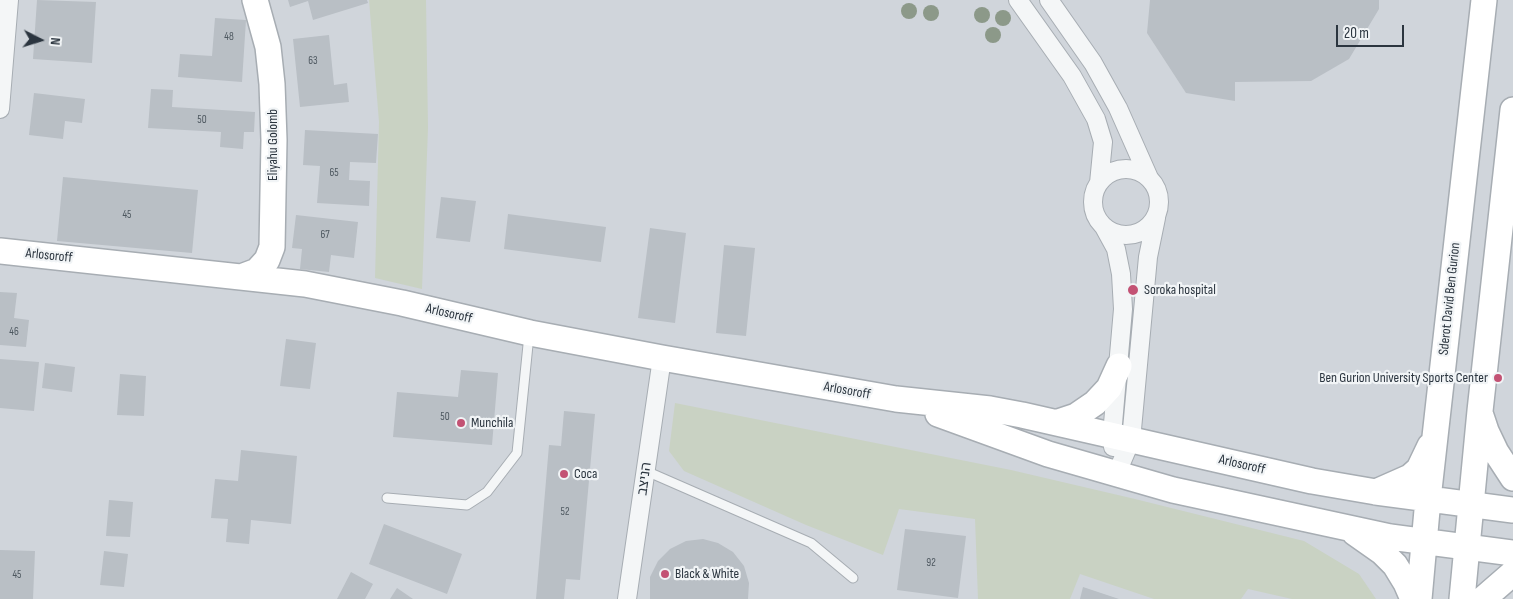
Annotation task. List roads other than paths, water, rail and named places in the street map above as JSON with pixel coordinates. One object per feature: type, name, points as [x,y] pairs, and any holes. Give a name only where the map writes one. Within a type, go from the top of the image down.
[{"type":"street","points":[[0,109],[9,0]]},
{"type":"street","name":"Eliyahu Golomb","points":[[241,277],[257,271],[267,260],[272,247],[274,140],[272,84],[268,47],[255,0]]},
{"type":"street","points":[[1018,0],[1072,76],[1096,119],[1103,142],[1093,207],[1096,218],[1104,227],[1116,249],[1121,274],[1123,309],[1119,366],[1121,437]]},
{"type":"street","points":[[1049,0],[1093,63],[1118,108],[1149,178],[1156,187],[1159,198],[1159,207],[1148,257],[1116,474]]},
{"type":"street","name":"Sderot David Ben Gurion","points":[[1419,599],[1435,432],[1484,0]]},
{"type":"street","points":[[1462,599],[1480,411],[1513,110]]},
{"type":"street","points":[[1098,184],[1106,175],[1117,170],[1139,171],[1149,178]]},
{"type":"street","points":[[1104,227],[1116,234],[1127,236],[1139,233],[1156,218]]},
{"type":"street","points":[[272,247],[276,260],[282,270],[305,284]]},
{"type":"street","name":"Arlosoroff","points":[[0,251],[305,284],[402,303],[530,333],[662,358],[896,399],[990,409],[1058,422],[1312,481],[1376,492],[1513,510]]},
{"type":"street","name":"הניצב","points":[[627,599],[662,358]]},
{"type":"street","points":[[1058,422],[1076,416],[1095,403],[1108,388],[1119,366]]},
{"type":"street","name":"Arlosoroff","points":[[896,399],[1048,454],[1173,490],[1348,529],[1424,542],[1513,553]]},
{"type":"street","points":[[1480,411],[1492,445],[1513,478]]},
{"type":"street","points":[[1376,492],[1410,477],[1419,469],[1435,432]]},
{"type":"street","points":[[1348,529],[1382,552],[1395,565],[1413,599]]},
{"type":"street","points":[[1483,599],[1513,573]]},
{"type":"lane","points":[[387,498],[468,505],[487,492],[516,453],[530,333]]},
{"type":"lane","points":[[646,471],[811,543],[853,578]]},
{"type":"place","name":"Soroka hospital","points":[[1133,290]]},
{"type":"place","name":"Ben Gurion University Sports Center","points":[[1498,378]]},
{"type":"place","name":"Munchila","points":[[461,423]]},
{"type":"place","name":"Coca","points":[[564,474]]},
{"type":"place","name":"Black & White","points":[[665,574]]}]
